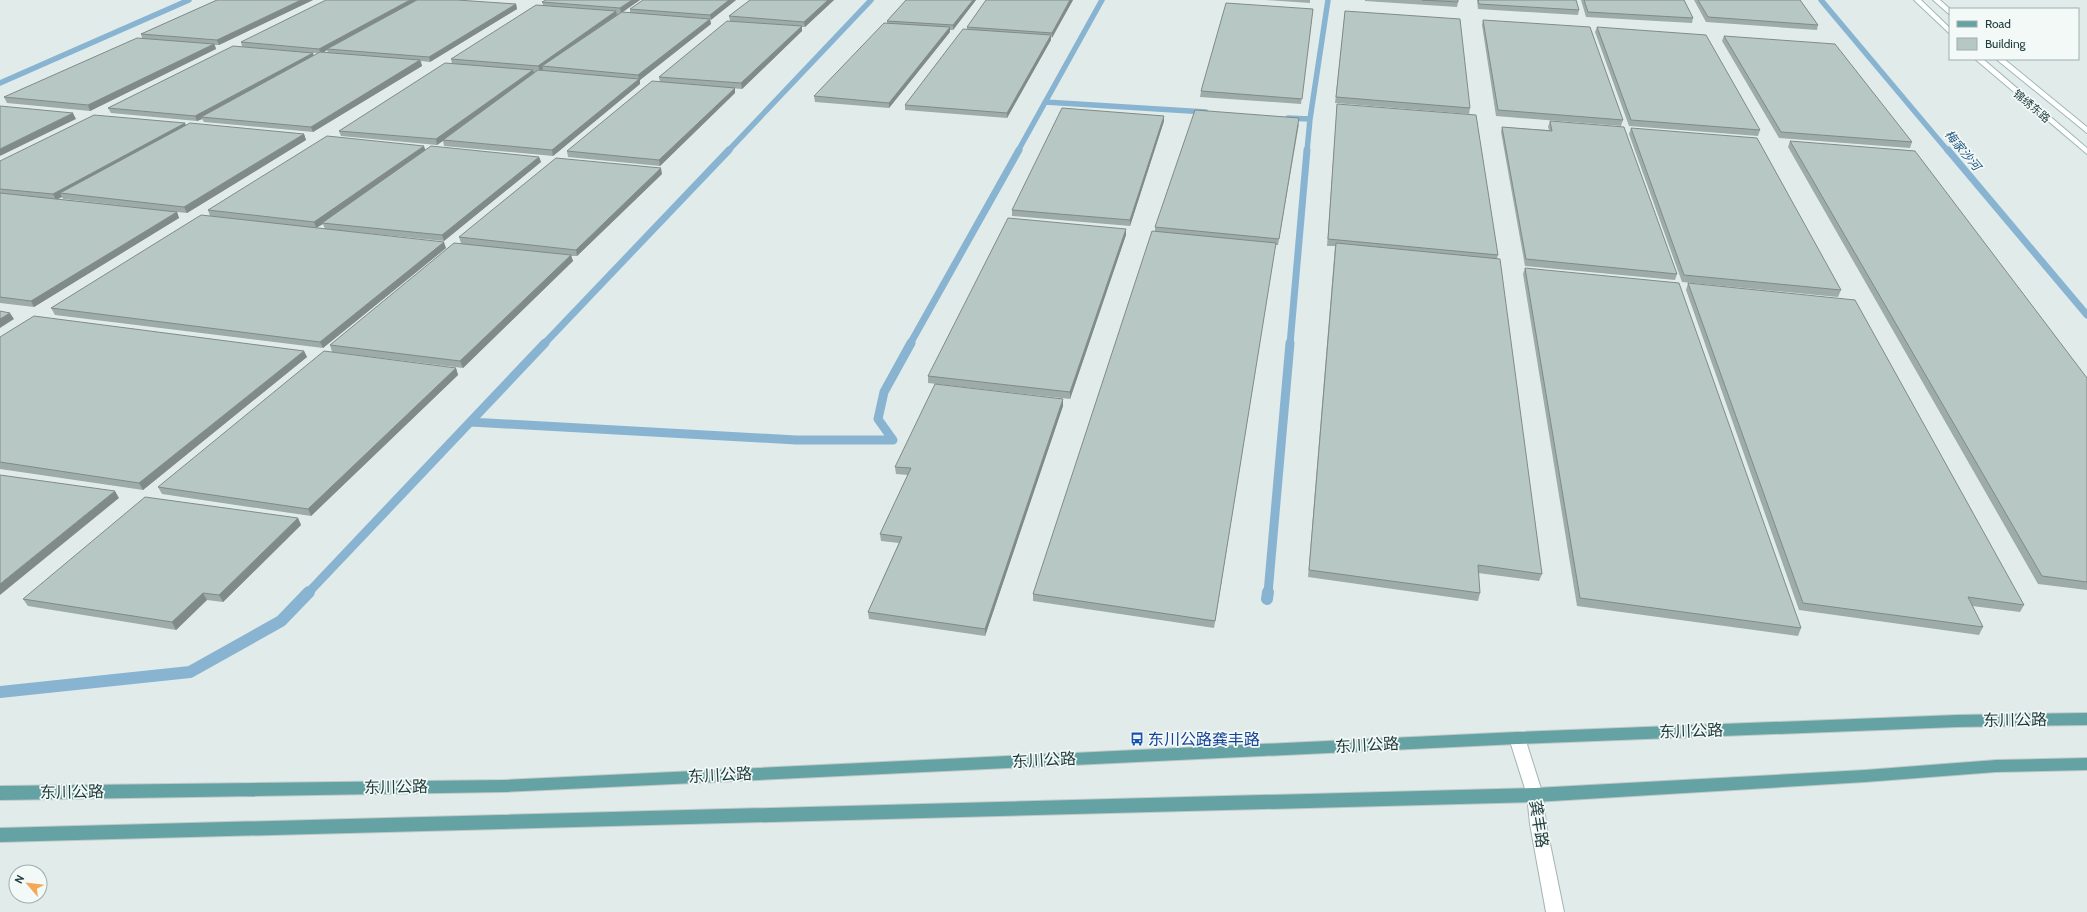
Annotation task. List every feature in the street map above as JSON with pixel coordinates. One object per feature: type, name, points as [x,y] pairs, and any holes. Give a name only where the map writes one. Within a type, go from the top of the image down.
[{"type":"main road","points":[[1917,0],[1949,31]]},
{"type":"main road","points":[[1936,0],[1949,12]]},
{"type":"main road","name":"锦绣东路","points":[[1980,60],[2004,83],[2087,152]]},
{"type":"main road","name":"锦绣东路","points":[[2001,60],[2087,131]]},
{"type":"main road","name":"东川公路","points":[[0,793],[503,786],[1517,738],[1957,721],[2087,719]]},
{"type":"main road","name":"龚丰路","points":[[1517,738],[1535,795],[1538,824],[1555,912]]},
{"type":"main road","points":[[0,836],[1535,795],[1866,776],[1996,766],[2087,764]]},
{"type":"building","points":[[217,0],[301,0],[217,40],[141,34]]},
{"type":"building","points":[[326,0],[410,0],[319,49],[241,42]]},
{"type":"building","points":[[417,0],[457,0],[516,4],[429,57],[327,49]]},
{"type":"building","points":[[546,0],[632,0],[620,8],[542,2]]},
{"type":"building","points":[[643,0],[729,0],[710,15],[630,9]]},
{"type":"building","points":[[750,0],[828,0],[804,22],[729,16]]},
{"type":"building","points":[[906,0],[973,0],[953,25],[887,21]]},
{"type":"building","points":[[986,0],[1070,0],[1052,33],[967,27]]},
{"type":"building","points":[[1422,0],[1458,0],[1458,2]]},
{"type":"building","points":[[1478,0],[1576,0],[1579,10],[1479,4]]},
{"type":"building","points":[[1584,0],[1684,0],[1693,18],[1588,12]]},
{"type":"building","points":[[1698,0],[1800,0],[1818,25],[1708,17]]},
{"type":"building","points":[[1226,3],[1313,9],[1302,99],[1201,91]]},
{"type":"building","points":[[536,5],[616,11],[538,66],[451,59]]},
{"type":"building","points":[[1345,11],[1460,19],[1470,108],[1336,97]]},
{"type":"building","points":[[622,12],[710,19],[638,75],[542,66]]},
{"type":"building","points":[[1483,20],[1590,27],[1623,120],[1498,110]]},
{"type":"building","points":[[727,21],[802,26],[741,83],[659,77]]},
{"type":"building","points":[[884,23],[950,27],[889,103],[814,96]]},
{"type":"building","points":[[1597,27],[1706,35],[1760,130],[1631,120]]},
{"type":"building","points":[[963,29],[1051,35],[1007,113],[905,105]]},
{"type":"building","points":[[1724,36],[1835,44],[1912,142],[1781,132]]},
{"type":"building","points":[[137,38],[214,44],[88,105],[4,97]]},
{"type":"building","points":[[233,46],[313,53],[195,116],[108,108]]},
{"type":"building","points":[[320,52],[420,60],[311,127],[201,117]]},
{"type":"building","points":[[445,63],[533,70],[436,139],[339,131]]},
{"type":"building","points":[[538,70],[639,79],[552,150],[443,140]]},
{"type":"building","points":[[652,81],[735,88],[659,160],[567,151]]},
{"type":"building","points":[[1337,104],[1476,115],[1498,255],[1328,239]]},
{"type":"building","points":[[0,106],[73,113],[0,149]]},
{"type":"building","points":[[1062,108],[1164,116],[1130,220],[1012,210]]},
{"type":"building","points":[[1195,110],[1299,118],[1279,239],[1155,227]]},
{"type":"building","points":[[94,115],[185,123],[53,194],[0,189],[0,161]]},
{"type":"building","points":[[1550,121],[1624,127],[1677,274],[1526,259],[1502,127],[1552,131]]},
{"type":"building","points":[[190,123],[304,134],[184,207],[60,193]]},
{"type":"building","points":[[1631,128],[1757,138],[1841,290],[1684,275]]},
{"type":"building","points":[[327,136],[424,146],[314,222],[208,210]]},
{"type":"building","points":[[1790,141],[1915,151],[2087,378],[2087,582],[2042,576]]},
{"type":"building","points":[[431,146],[539,157],[442,235],[322,223]]},
{"type":"building","points":[[556,158],[661,168],[576,250],[459,237]]},
{"type":"building","points":[[0,193],[177,212],[31,301],[0,297]]},
{"type":"building","points":[[201,215],[444,242],[320,342],[51,308]]},
{"type":"building","points":[[1008,218],[1126,229],[1070,392],[928,376]]},
{"type":"building","points":[[1152,231],[1276,243],[1215,621],[1033,594]]},
{"type":"building","points":[[454,243],[571,255],[460,361],[330,345]]},
{"type":"building","points":[[1336,243],[1500,259],[1542,574],[1478,565],[1480,593],[1309,570]]},
{"type":"building","points":[[1525,268],[1679,283],[1801,628],[1580,598]]},
{"type":"building","points":[[1688,283],[1855,300],[2024,605],[1968,597],[1983,627],[1803,603]]},
{"type":"building","points":[[0,311],[10,313],[0,319]]},
{"type":"building","points":[[34,316],[304,351],[139,483],[0,462],[0,337]]},
{"type":"building","points":[[324,351],[456,368],[308,509],[158,487]]},
{"type":"building","points":[[935,384],[1063,399],[985,629],[868,612],[902,537],[880,534],[911,468],[895,467]]},
{"type":"building","points":[[0,475],[115,491],[0,584]]},
{"type":"building","points":[[145,497],[298,518],[219,595],[203,593],[172,622],[23,599]]},
{"type":"waterway","points":[[0,83],[189,0]]},
{"type":"waterway","points":[[728,151],[871,0]]},
{"type":"waterway","points":[[1045,102],[1102,0]]},
{"type":"waterway","points":[[1310,119],[1328,0]]},
{"type":"waterway","name":"梅家沙河","points":[[1821,0],[1948,151]]},
{"type":"waterway","points":[[1018,151],[1045,102]]},
{"type":"waterway","points":[[1045,102],[1206,112]]},
{"type":"waterway","points":[[1288,118],[1310,119]]},
{"type":"waterway","points":[[1307,151],[1310,119]]},
{"type":"waterway","points":[[544,344],[729,150]]},
{"type":"waterway","points":[[910,344],[1019,150]]},
{"type":"waterway","points":[[1290,344],[1307,150]]},
{"type":"waterway","name":"梅家沙河","points":[[1948,150],[2087,315]]},
{"type":"waterway","points":[[308,593],[545,343]]},
{"type":"waterway","points":[[471,422],[796,440],[893,440],[878,419],[884,392],[911,343]]},
{"type":"waterway","points":[[1268,593],[1290,343]]},
{"type":"waterway","points":[[0,692],[190,672],[281,621],[309,592]]},
{"type":"waterway","points":[[1267,599],[1268,592]]},
{"type":"place","name":"东川公路龚丰路","points":[[1137,739]]}]
